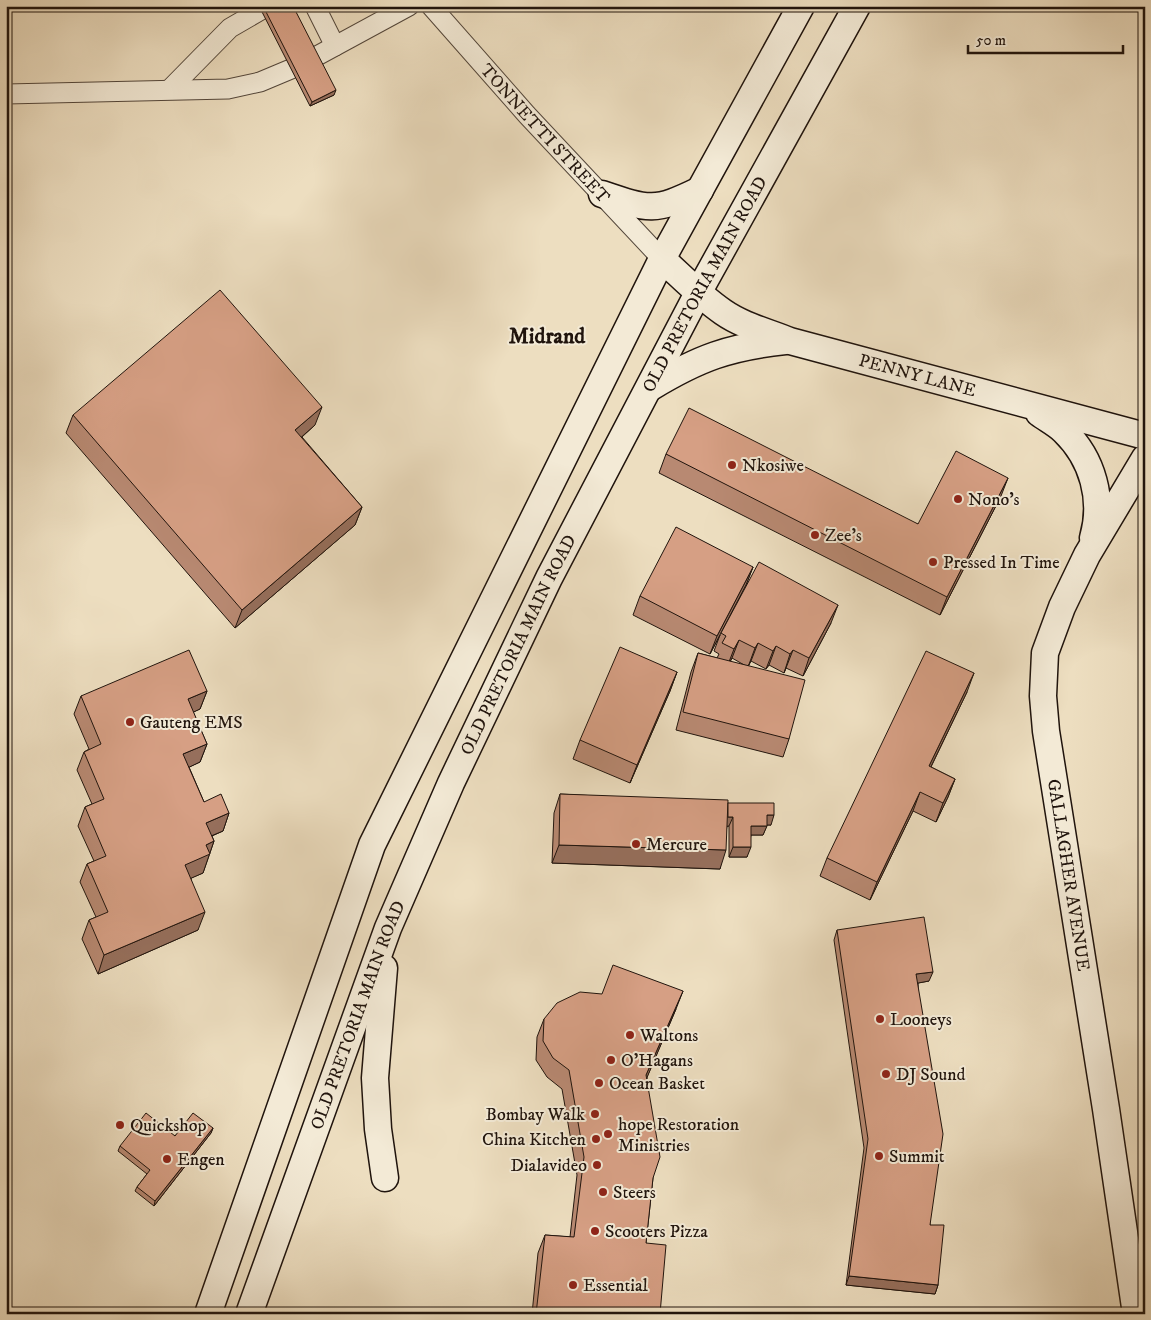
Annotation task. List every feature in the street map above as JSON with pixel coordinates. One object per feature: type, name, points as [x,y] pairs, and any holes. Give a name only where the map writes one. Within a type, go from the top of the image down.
[{"type":"main road","points":[[208,1314],[372,845],[662,259],[801,6]]},
{"type":"main road","name":"OLD PRETORIA MAIN ROAD","points":[[248,1314],[388,928],[451,783],[549,578],[651,387],[698,293],[857,6]]},
{"type":"main road","points":[[602,194],[635,205],[653,207],[671,204],[700,190]]},
{"type":"main road","name":"PENNY LANE","points":[[662,259],[698,293],[724,313],[744,324],[790,341],[1145,436]]},
{"type":"main road","points":[[651,387],[686,366],[712,355],[747,345],[790,341]]},
{"type":"main road","points":[[1023,402],[1064,431],[1087,462],[1097,490],[1097,523],[1087,555]]},
{"type":"main road","name":"GALLAGHER AVENUE","points":[[1136,1314],[1106,1109],[1046,731],[1043,696],[1045,653],[1062,607],[1087,555],[1145,458]]},
{"type":"main road","points":[[385,1178],[378,1129],[375,1078],[388,928]]},
{"type":"street","points":[[315,6],[335,46]]},
{"type":"street","points":[[315,56],[409,6]]},
{"type":"street","name":"TONNETTI STREET","points":[[430,6],[520,108],[662,259]]},
{"type":"street","points":[[170,89],[230,28],[261,10]]},
{"type":"street","points":[[6,94],[123,93],[170,89],[228,89],[260,82],[291,69]]},
{"type":"building","points":[[263,6],[293,6],[336,90],[312,102]]},
{"type":"building","points":[[220,290],[322,407],[295,430],[362,507],[242,610],[73,415]]},
{"type":"building","points":[[689,408],[918,524],[956,451],[1008,478],[947,597],[666,454]]},
{"type":"building","points":[[676,527],[753,567],[717,636],[640,596]]},
{"type":"building","points":[[759,562],[838,605],[809,658],[793,650],[790,654],[776,646],[773,651],[758,643],[755,648],[739,640],[734,649],[722,643],[726,636],[721,633]]},
{"type":"building","points":[[620,647],[677,672],[637,765],[580,740]]},
{"type":"building","points":[[189,650],[207,691],[188,699],[207,744],[183,754],[204,802],[221,794],[229,813],[206,823],[214,841],[206,845],[210,854],[185,865],[205,912],[104,955],[89,920],[108,912],[87,864],[106,856],[85,807],[104,799],[84,752],[101,744],[81,696]]},
{"type":"building","points":[[926,651],[974,673],[929,766],[955,779],[943,803],[920,792],[877,882],[827,858]]},
{"type":"building","points":[[698,653],[805,680],[789,739],[683,712]]},
{"type":"building","points":[[560,794],[728,800],[726,850],[559,845]]},
{"type":"building","points":[[728,803],[774,803],[774,815],[767,815],[767,826],[751,826],[751,847],[733,847],[733,817],[728,817]]},
{"type":"building","points":[[924,917],[933,972],[916,974],[943,1134],[930,1225],[944,1225],[938,1285],[849,1276],[868,1139],[837,930]]},
{"type":"building","name":"hope Restoration Ministries","points":[[613,965],[683,991],[646,1075],[660,1157],[653,1178],[646,1243],[666,1245],[660,1314],[536,1314],[545,1235],[574,1237],[584,1157],[569,1070],[553,1058],[543,1041],[544,1019],[557,1003],[580,992],[602,994]]},
{"type":"building","points":[[146,1113],[175,1136],[193,1113],[213,1128],[155,1201],[137,1187],[150,1170],[120,1146]]},
{"type":"place","name":"Nkosiwe","points":[[732,465]]},
{"type":"place","name":"Nono's","points":[[958,499]]},
{"type":"place","name":"Zee's","points":[[815,535]]},
{"type":"place","name":"Pressed In Time","points":[[933,562]]},
{"type":"place","name":"Gauteng EMS","points":[[130,722]]},
{"type":"place","name":"Mercure","points":[[636,844]]},
{"type":"place","name":"Looneys","points":[[880,1019]]},
{"type":"place","name":"Waltons","points":[[630,1035]]},
{"type":"place","name":"O'Hagans","points":[[611,1060]]},
{"type":"place","name":"DJ Sound","points":[[886,1074]]},
{"type":"place","name":"Ocean Basket","points":[[599,1083]]},
{"type":"place","name":"Bombay Walk","points":[[595,1114]]},
{"type":"place","name":"Quickshop","points":[[120,1125]]},
{"type":"place","name":"hope Restoration Ministries","points":[[608,1134]]},
{"type":"place","name":"China Kitchen","points":[[596,1139]]},
{"type":"place","name":"Summit","points":[[879,1156]]},
{"type":"place","name":"Engen","points":[[167,1159]]},
{"type":"place","name":"Dialavideo","points":[[597,1165]]},
{"type":"place","name":"Steers","points":[[603,1192]]},
{"type":"place","name":"Scooters Pizza","points":[[595,1231]]},
{"type":"place","name":"Essential","points":[[573,1285]]},
{"type":"district","name":"Midrand","points":[[547,335]]}]
